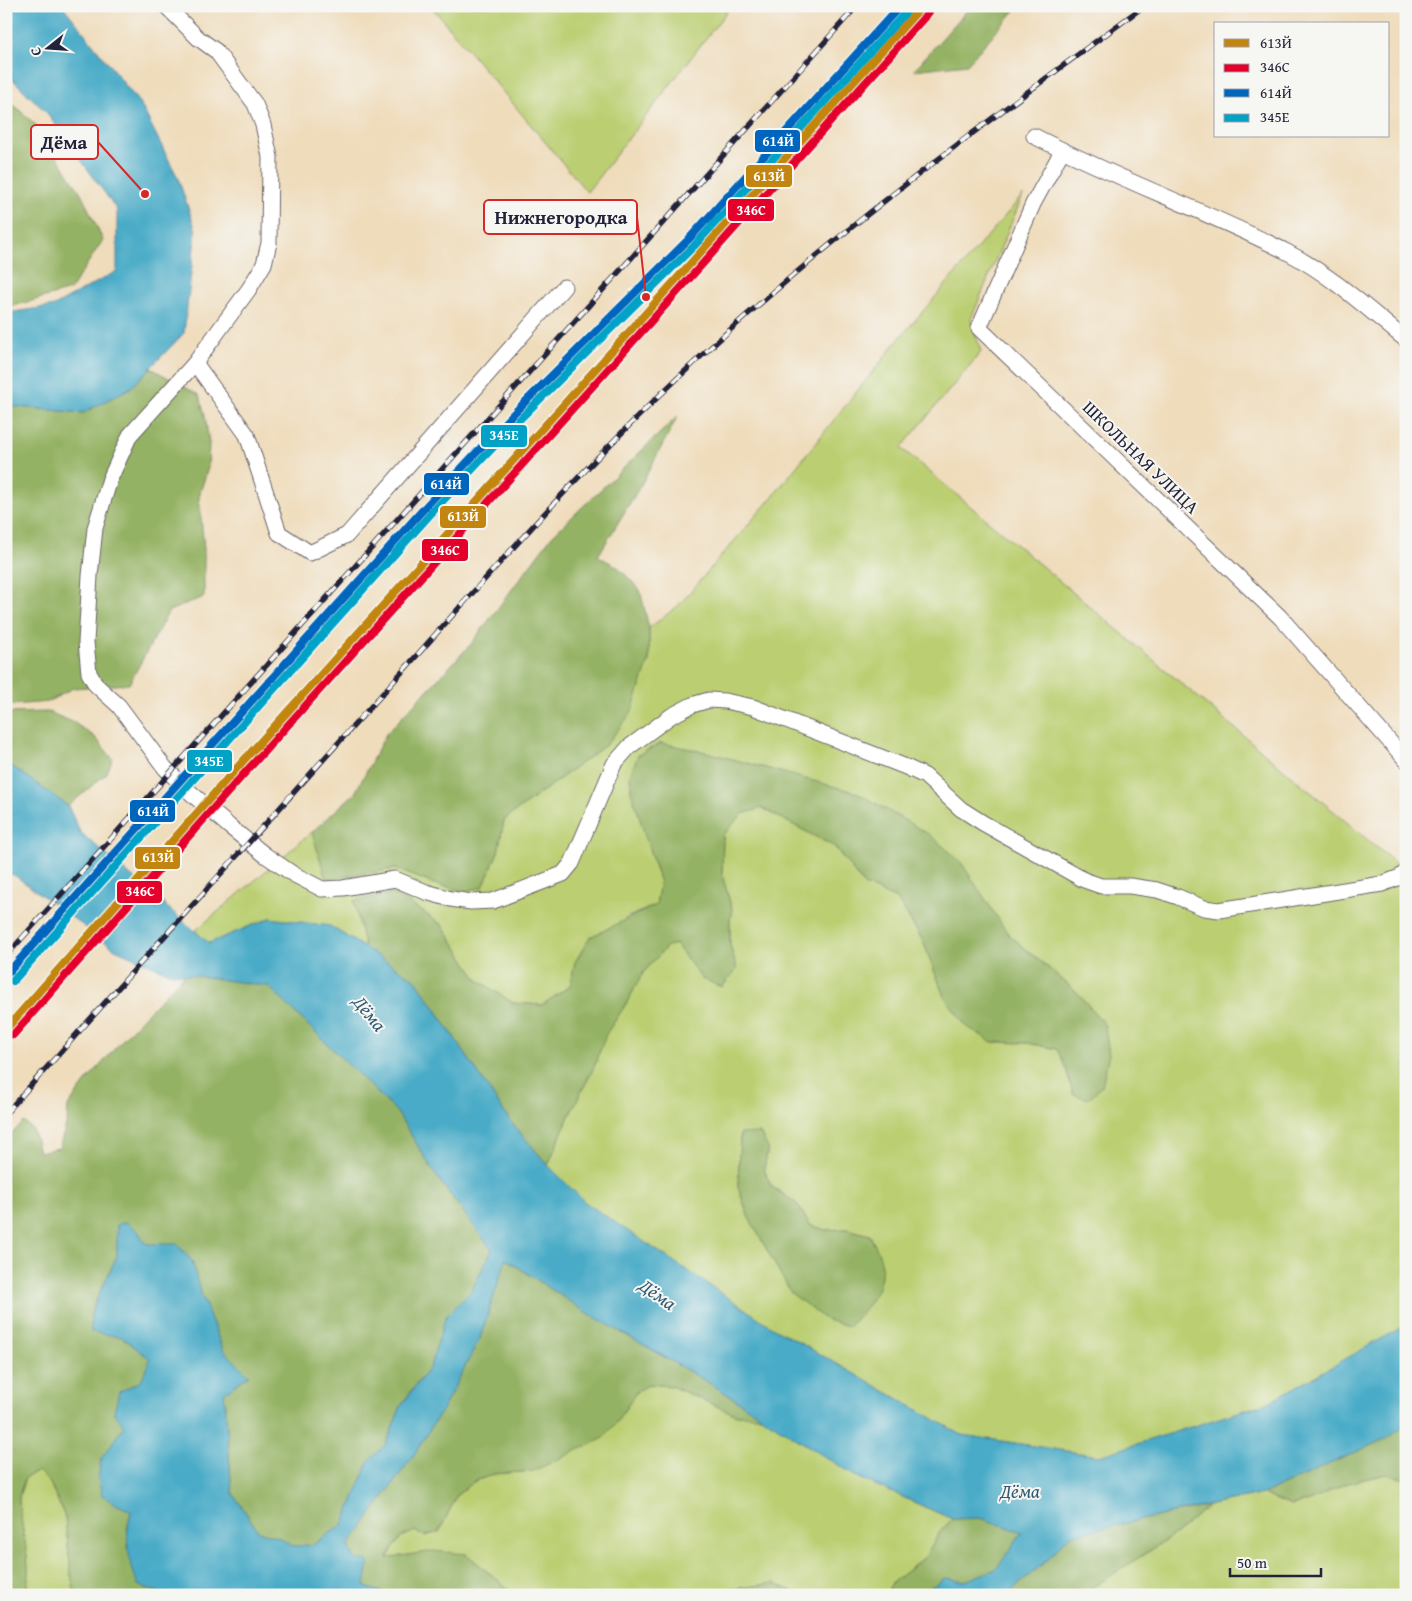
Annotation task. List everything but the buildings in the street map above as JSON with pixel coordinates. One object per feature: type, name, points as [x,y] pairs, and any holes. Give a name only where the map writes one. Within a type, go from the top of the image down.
[{"type":"street","points":[[166,6],[198,38],[216,51],[255,104],[270,157],[269,243],[264,264],[249,289],[195,363],[130,435],[110,479],[95,528],[86,642],[89,673],[96,685],[119,706],[165,768],[230,827],[265,855],[293,874],[322,889],[343,888],[395,879],[426,892],[451,899],[471,902],[493,901],[563,874],[572,863],[614,764],[629,747],[671,716],[692,705],[709,700],[725,701],[753,707],[925,776],[961,810],[1064,870],[1101,886],[1130,886],[1157,890],[1204,908],[1219,910],[1382,884],[1400,877],[1406,872]]},
{"type":"street","points":[[1034,136],[1062,151],[1287,253],[1330,278],[1406,340]]},
{"type":"street","name":"ШКОЛЬНАЯ УЛИЦА","points":[[1062,151],[1033,204],[979,328],[1262,598],[1307,646],[1406,760]]},
{"type":"street","points":[[195,363],[247,435],[279,533],[310,553],[346,535],[564,286]]},
{"type":"green space","points":[[431,6],[731,6],[587,192]]},
{"type":"green space","points":[[971,6],[1019,6],[967,64],[914,70]]},
{"type":"green space","points":[[6,98],[38,127],[81,193],[103,240],[70,290],[6,308]]},
{"type":"green space","points":[[1023,195],[971,319],[981,352],[901,448],[1406,872],[1406,1325],[1267,1403],[1099,1456],[962,1435],[772,1327],[586,1203],[548,1165],[569,1116],[594,1067],[606,1034],[626,1004],[643,973],[667,946],[676,944],[702,979],[737,969],[730,945],[732,909],[722,875],[723,835],[742,814],[762,808],[835,847],[864,885],[897,899],[923,941],[944,996],[993,1042],[1028,1043],[1057,1049],[1066,1068],[1073,1094],[1078,993],[1008,934],[960,861],[773,770],[710,753],[661,743],[648,846],[660,883],[656,905],[628,917],[575,962],[570,986],[542,1005],[513,1003],[478,980],[442,925],[394,893],[354,901],[365,948],[330,926],[270,918],[209,943],[195,931],[312,832],[326,879],[396,869],[434,884],[465,891],[483,887],[498,852],[504,820],[607,744],[649,661],[649,628],[678,606],[773,496],[899,339]],"holes":[[[740,1134],[768,1148],[764,1169],[771,1186],[797,1204],[810,1225],[826,1230],[847,1229],[870,1235],[880,1257],[749,1218],[738,1187]]]},
{"type":"green space","points":[[151,368],[199,395],[205,415],[209,443],[208,468],[199,496],[204,549],[204,597],[169,611],[129,684],[73,688],[48,702],[13,705],[6,702],[6,406],[83,413],[132,387]]},
{"type":"green space","points":[[678,416],[642,483],[598,556],[618,567],[640,590],[649,628],[649,661],[631,713],[607,744],[504,820],[498,852],[483,887],[465,891],[434,884],[396,869],[326,879],[312,832],[355,793],[386,734],[471,644],[552,536]]},
{"type":"green space","points":[[48,712],[73,722],[95,737],[113,759],[106,774],[68,806],[6,762],[6,713]]},
{"type":"green space","points":[[661,743],[710,753],[858,793],[930,835],[960,861],[1008,934],[1078,993],[1105,1025],[1109,1054],[1102,1086],[1088,1099],[1073,1094],[1066,1068],[1057,1049],[1028,1043],[992,1042],[966,1026],[944,996],[923,941],[897,899],[864,885],[835,847],[762,808],[742,814],[723,835],[722,875],[732,909],[730,945],[737,969],[722,987],[702,979],[676,944],[667,946],[643,973],[626,1004],[606,1034],[594,1067],[569,1116],[548,1165],[510,1121],[416,980],[365,948],[354,901],[394,893],[442,925],[478,980],[513,1003],[542,1005],[570,986],[575,962],[590,937],[656,905],[660,883],[631,791],[630,775],[638,755]]},
{"type":"green space","points":[[185,974],[268,986],[397,1112],[437,1177],[492,1250],[472,1290],[446,1316],[430,1367],[401,1406],[386,1444],[369,1462],[343,1525],[312,1545],[292,1546],[280,1538],[258,1531],[232,1492],[224,1393],[248,1375],[223,1350],[200,1291],[192,1261],[176,1245],[146,1244],[137,1230],[117,1225],[117,1256],[91,1312],[151,1359],[124,1426],[102,1459],[115,1504],[131,1511],[127,1530],[160,1593],[181,1595],[75,1595],[65,1517],[50,1483],[38,1471],[25,1478],[19,1498],[28,1562],[27,1585],[24,1595],[6,1595],[6,1139],[24,1122],[33,1130],[39,1152],[59,1148],[67,1122],[68,1106],[85,1083],[130,1031]]},
{"type":"green space","points":[[760,1133],[768,1148],[764,1169],[771,1186],[797,1204],[810,1225],[826,1230],[847,1229],[869,1235],[878,1252],[881,1277],[878,1287],[869,1304],[848,1326],[826,1320],[791,1293],[749,1218],[738,1187],[740,1134]]},
{"type":"green space","points":[[506,1259],[581,1309],[716,1387],[761,1416],[737,1415],[671,1386],[649,1384],[637,1391],[616,1423],[602,1439],[533,1471],[494,1474],[473,1482],[457,1495],[439,1532],[425,1536],[415,1531],[400,1538],[387,1558],[434,1551],[466,1554],[516,1595],[391,1595],[365,1587],[349,1545],[415,1453],[445,1405],[480,1338]]},
{"type":"green space","points":[[649,1384],[671,1386],[737,1415],[761,1416],[855,1476],[952,1519],[939,1533],[925,1557],[893,1582],[885,1595],[800,1595],[775,1583],[720,1591],[716,1595],[516,1595],[466,1554],[387,1558],[400,1538],[415,1530],[425,1536],[439,1532],[457,1495],[473,1482],[494,1474],[533,1471],[616,1423],[637,1391]]},
{"type":"green space","points":[[1406,1425],[1406,1479],[1386,1474],[1344,1484],[1309,1501],[1291,1506],[1263,1494],[1389,1437]]},
{"type":"green space","points":[[38,1471],[50,1483],[65,1517],[75,1595],[24,1595],[27,1585],[28,1562],[19,1498],[25,1478]]},
{"type":"green space","points":[[1386,1474],[1406,1479],[1406,1595],[1080,1595],[1176,1534],[1208,1506],[1263,1494],[1291,1506],[1309,1501],[1344,1484]]},
{"type":"green space","points":[[1208,1506],[1176,1534],[1080,1595],[1007,1595],[1048,1559],[1070,1535]]},
{"type":"green space","points":[[980,1518],[1022,1532],[996,1569],[965,1581],[945,1578],[930,1588],[929,1595],[885,1595],[893,1582],[925,1557],[939,1533],[952,1519]]},
{"type":"green space","points":[[775,1583],[800,1595],[716,1595],[720,1591]]},
{"type":"water","points":[[6,6],[63,6],[141,105],[178,178],[196,231],[184,333],[132,387],[83,413],[6,406],[6,313],[54,306],[117,271],[117,210],[47,113],[6,73]]},
{"type":"water","points":[[6,762],[68,806],[80,832],[209,943],[270,918],[330,926],[416,980],[510,1121],[548,1165],[586,1203],[772,1327],[962,1435],[1099,1456],[1267,1403],[1406,1325],[1406,1425],[1389,1437],[1263,1494],[1070,1535],[1048,1559],[1007,1595],[929,1595],[930,1588],[945,1578],[965,1581],[996,1569],[1022,1532],[980,1518],[952,1519],[855,1476],[716,1387],[581,1309],[506,1259],[480,1338],[445,1405],[415,1453],[349,1545],[354,1559],[369,1561],[365,1587],[391,1595],[181,1595],[160,1593],[138,1585],[128,1548],[131,1511],[115,1504],[102,1495],[98,1478],[101,1459],[124,1426],[114,1412],[119,1392],[141,1381],[150,1359],[122,1337],[91,1332],[91,1312],[117,1256],[117,1225],[126,1222],[137,1230],[146,1244],[177,1244],[192,1261],[200,1291],[223,1350],[249,1375],[224,1393],[232,1492],[258,1531],[280,1538],[292,1546],[312,1545],[343,1525],[369,1461],[386,1444],[401,1406],[430,1367],[446,1316],[472,1290],[492,1250],[437,1177],[397,1112],[268,986],[167,972],[115,949],[14,875],[6,874]]},
{"type":"railway","points":[[6,956],[857,6]]},
{"type":"railway","points":[[6,1113],[504,558],[644,410],[736,325],[849,229],[966,138],[1144,6]]},
{"type":"transit line","name":"614Й","points":[[6,975],[428,504],[508,419],[688,240],[900,6]]},
{"type":"transit line","name":"613Й","points":[[6,1029],[227,779],[922,6]]},
{"type":"transit line","name":"345Е","points":[[13,981],[434,510],[514,425],[694,246],[906,12]]},
{"type":"transit line","name":"346С","points":[[13,1035],[234,785],[929,12]]},
{"type":"place","name":"Дёма","points":[[145,194]]},
{"type":"place","name":"Нижнегородка","points":[[646,297]]}]
